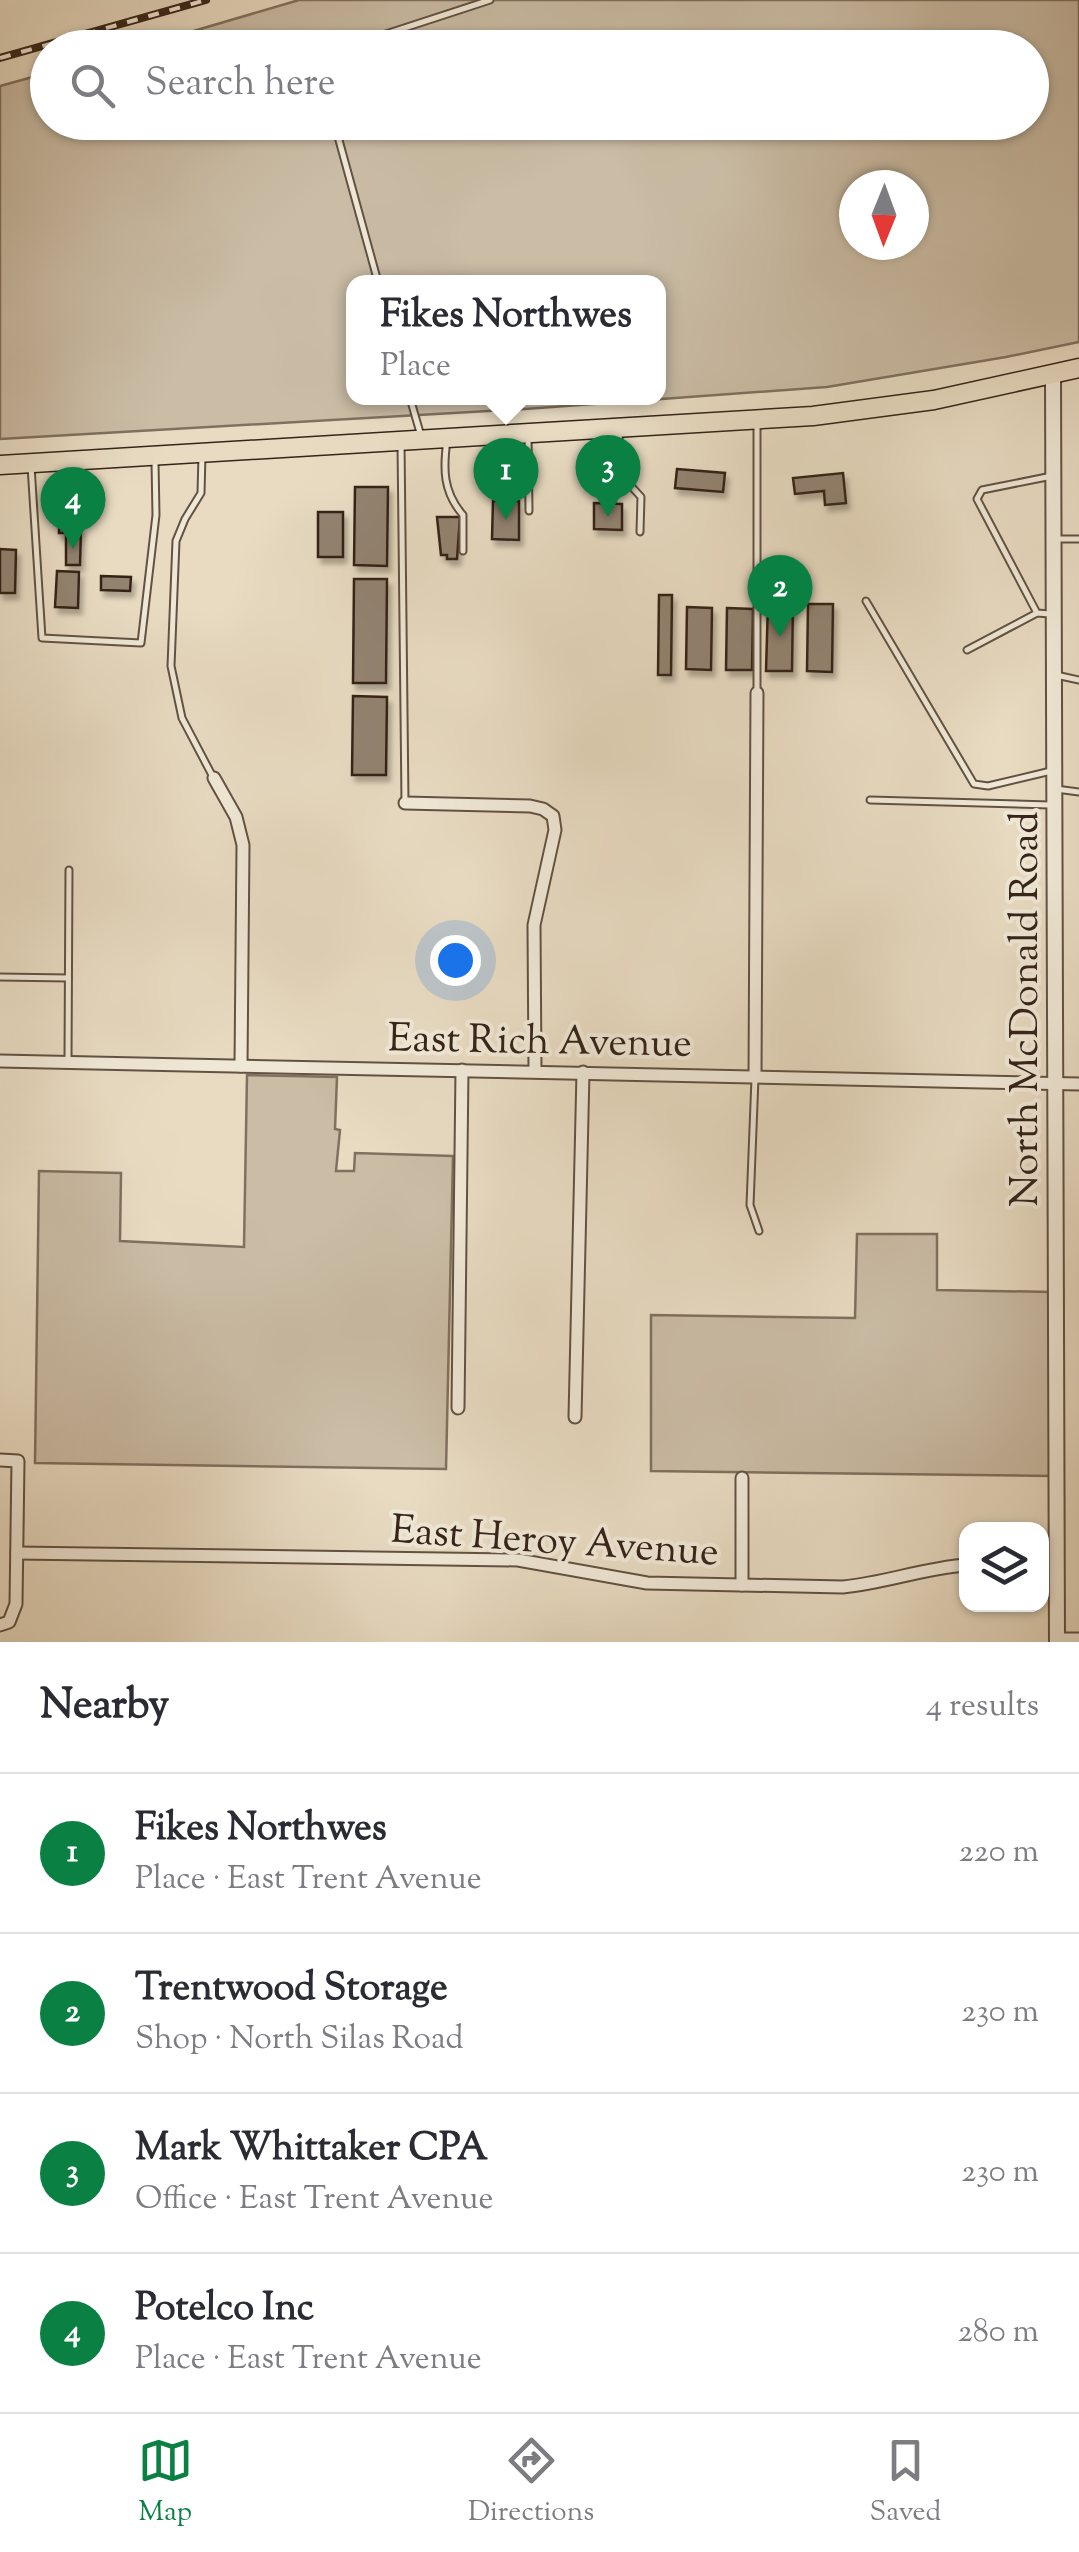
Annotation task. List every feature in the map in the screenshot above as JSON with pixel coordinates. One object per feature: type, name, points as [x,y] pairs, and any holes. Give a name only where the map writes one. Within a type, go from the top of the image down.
[{"type":"main road","points":[[0,465],[813,416],[934,400],[1079,368]]},
{"type":"street","name":"North McDonald Road","points":[[1053,375],[1057,1082],[1049,1566],[1057,1641]]},
{"type":"street","points":[[755,1075],[757,693]]},
{"type":"street","points":[[214,778],[236,817],[243,845],[242,1066]]},
{"type":"street","points":[[405,803],[530,806],[553,816],[555,830],[534,925],[536,1071]]},
{"type":"street","name":"East Rich Avenue","points":[[0,1061],[1079,1084]]},
{"type":"street","points":[[458,1408],[462,1070]]},
{"type":"street","points":[[575,1417],[584,1072]]},
{"type":"street","points":[[0,1460],[18,1461],[16,1604],[4,1623]]},
{"type":"street","points":[[742,1478],[742,1585]]},
{"type":"street","name":"East Heroy Avenue","points":[[18,1554],[518,1560],[647,1584],[843,1587],[959,1566]]},
{"type":"street","points":[[1057,1641],[1079,1640]]},
{"type":"lane","points":[[398,30],[490,0]]},
{"type":"lane","points":[[339,140],[376,275]]},
{"type":"lane","points":[[412,405],[422,439]]},
{"type":"lane","points":[[756,419],[757,693]]},
{"type":"lane","points":[[619,427],[620,474],[641,496],[640,532]]},
{"type":"lane","points":[[528,432],[529,511]]},
{"type":"lane","points":[[448,437],[444,469],[450,500],[463,514],[464,550]]},
{"type":"lane","points":[[401,440],[405,803]]},
{"type":"lane","points":[[202,452],[202,493],[176,541],[171,666],[182,718],[214,778]]},
{"type":"lane","points":[[31,463],[42,638],[141,643],[156,515],[155,455]]},
{"type":"lane","points":[[1037,613],[977,499],[982,490],[1053,476]]},
{"type":"lane","points":[[1053,539],[1079,539]]},
{"type":"lane","points":[[866,601],[974,784],[988,786],[1054,770]]},
{"type":"lane","points":[[968,650],[1037,613],[1053,614]]},
{"type":"lane","points":[[1053,674],[1079,680]]},
{"type":"lane","points":[[870,800],[1053,797],[1079,792]]},
{"type":"lane","points":[[68,1062],[70,870]]},
{"type":"lane","points":[[0,977],[68,978]]},
{"type":"lane","points":[[755,1075],[750,1204],[759,1231]]},
{"type":"shaded area","points":[[299,0],[1079,0],[1079,342],[827,387],[666,399],[666,275],[346,275],[346,405],[580,405],[0,439],[0,86],[30,78],[30,140],[1049,140],[1049,30],[197,30]]},
{"type":"shaded area","points":[[247,1075],[337,1077],[335,1129],[340,1130],[336,1171],[354,1171],[355,1153],[453,1156],[446,1469],[35,1463],[39,1171],[121,1173],[120,1241],[244,1247]]},
{"type":"shaded area","points":[[857,1234],[937,1234],[937,1290],[1052,1292],[1051,1476],[651,1471],[651,1315],[855,1318]]},
{"type":"building","points":[[677,469],[725,473],[723,492],[675,488]]},
{"type":"building","points":[[843,473],[846,503],[825,505],[824,491],[795,494],[793,478]]},
{"type":"building","points":[[355,487],[388,487],[387,566],[354,565]]},
{"type":"building","points":[[493,501],[519,501],[519,540],[492,539]]},
{"type":"building","points":[[594,503],[622,504],[622,530],[594,529]]},
{"type":"building","points":[[318,512],[343,512],[343,557],[318,557]]},
{"type":"building","points":[[59,514],[75,514],[75,528],[81,528],[80,565],[66,565],[66,533],[59,533]]},
{"type":"building","points":[[437,517],[460,517],[457,559],[441,555]]},
{"type":"building","points":[[0,549],[16,550],[15,593],[0,593]]},
{"type":"building","points":[[57,571],[79,572],[78,608],[55,607]]},
{"type":"building","points":[[101,576],[131,577],[130,591],[101,590]]},
{"type":"building","points":[[354,579],[387,579],[386,683],[353,683]]},
{"type":"building","points":[[659,595],[672,595],[671,675],[658,675]]},
{"type":"building","points":[[768,603],[793,603],[792,671],[766,671]]},
{"type":"building","points":[[808,604],[833,604],[832,672],[807,671]]},
{"type":"building","points":[[687,607],[712,608],[711,670],[686,669]]},
{"type":"building","points":[[727,608],[753,609],[752,670],[726,670]]},
{"type":"building","points":[[353,696],[387,697],[386,775],[352,775]]},
{"type":"railway","points":[[99,30],[206,0]]},
{"type":"railway","points":[[0,58],[30,50]]},
{"type":"place","name":"Mark Whittaker CPA","points":[[608,517]]},
{"type":"place","name":"Fikes Northwes","points":[[506,520]]},
{"type":"place","name":"Potelco Inc","points":[[73,549]]},
{"type":"place","name":"Trentwood Storage","points":[[780,637]]}]
